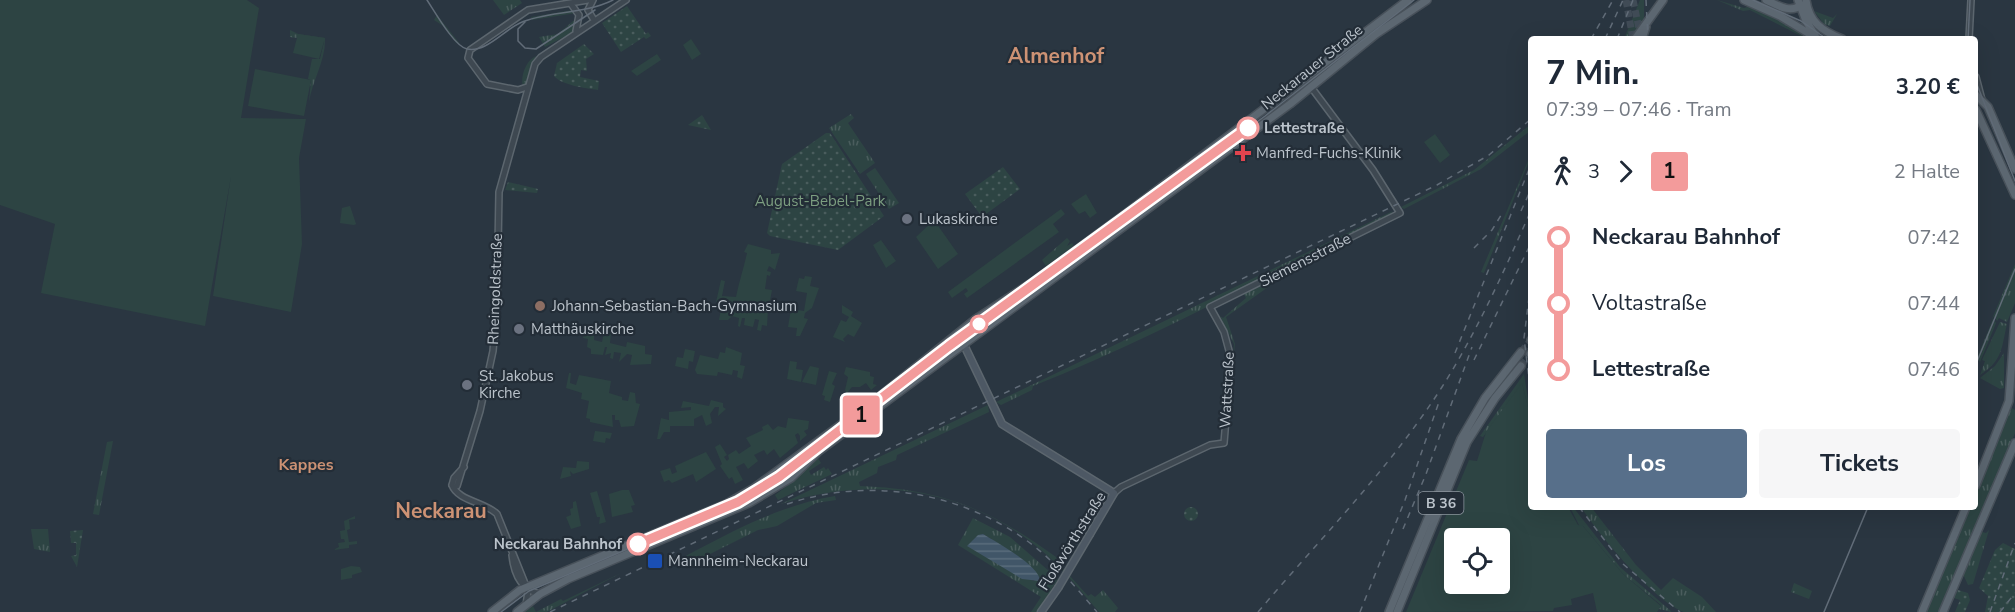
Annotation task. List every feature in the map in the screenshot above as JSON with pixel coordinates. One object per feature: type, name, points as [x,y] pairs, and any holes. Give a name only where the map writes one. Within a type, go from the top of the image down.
[{"type":"main road","name":"Neckarauer Straße","points":[[960,337],[970,324],[1069,255],[1408,0]]},
{"type":"main road","name":"Neckarauer Straße","points":[[492,612],[515,593],[726,504],[774,474],[960,337],[1311,87],[1376,34],[1427,0]]},
{"type":"main road","points":[[1637,36],[1664,0]]},
{"type":"main road","points":[[1744,0],[1780,16],[1814,36]]},
{"type":"main road","points":[[1766,0],[1786,8],[1802,2]]},
{"type":"main road","points":[[1802,2],[1808,25],[1817,36]]},
{"type":"main road","points":[[1802,2],[1814,22],[1835,36]]},
{"type":"main road","points":[[1643,36],[1651,16]]},
{"type":"main road","points":[[1304,79],[1311,87]]},
{"type":"main road","points":[[1979,102],[1998,129],[2015,169]]},
{"type":"main road","points":[[1978,114],[2015,195]]},
{"type":"main road","points":[[1985,130],[1993,133],[1998,129]]},
{"type":"main road","points":[[1978,480],[2009,401],[2015,318]]},
{"type":"main road","points":[[517,612],[540,594],[568,579],[749,503],[776,488],[819,451],[954,351],[960,337]]},
{"type":"main road","points":[[960,337],[1002,424],[1114,494]]},
{"type":"main road","name":"B 36","points":[[1389,612],[1461,439],[1485,398],[1521,352]]},
{"type":"main road","name":"B 36","points":[[1397,612],[1467,442],[1495,398],[1521,366]]},
{"type":"main road","points":[[1943,612],[2015,443]]},
{"type":"main road","points":[[789,463],[786,472],[790,478]]},
{"type":"main road","points":[[774,474],[780,479],[776,488]]},
{"type":"main road","name":"Floßwörthstraße","points":[[1041,612],[1058,588],[1114,494]]},
{"type":"main road","points":[[1922,612],[1965,510]]},
{"type":"street","points":[[527,87],[518,90],[487,84],[468,58],[472,46],[524,12],[588,0]]},
{"type":"street","points":[[594,0],[588,9],[594,20]]},
{"type":"street","name":"Rheingoldstraße","points":[[521,578],[497,514],[475,500],[459,494],[454,485],[454,478],[464,467],[476,424],[495,332],[498,194],[527,87],[537,59],[626,0]]},
{"type":"street","points":[[1969,36],[1971,0]]},
{"type":"street","points":[[571,4],[579,17],[576,33]]},
{"type":"street","name":"Siemensstraße","points":[[1210,307],[1400,213],[1373,170],[1311,87]]},
{"type":"street","points":[[518,90],[523,101]]},
{"type":"street","name":"Wattstraße","points":[[1210,307],[1224,332],[1231,358],[1224,443]]},
{"type":"street","name":"Floßwörthstraße","points":[[1114,494],[1121,487],[1210,445],[1224,443]]},
{"type":"street","points":[[521,578],[541,582]]},
{"type":"street","points":[[521,578],[527,589],[526,605]]},
{"type":"street","points":[[515,593],[521,578]]},
{"type":"street","points":[[527,589],[540,594]]},
{"type":"green space","points":[[0,0],[247,0],[259,8],[241,118],[306,119],[299,158],[302,244],[291,312],[213,296],[231,176],[205,326],[41,293],[55,224],[0,205]]},
{"type":"green space","points":[[493,0],[520,0],[522,3],[504,15]]},
{"type":"green space","points":[[1640,0],[1644,0],[1644,20],[1634,36],[1625,36]]},
{"type":"green space","points":[[1717,0],[1744,8],[1750,6],[1783,22],[1803,36],[1750,10],[1743,11]]},
{"type":"green space","points":[[627,6],[646,34],[648,32],[651,36],[646,39],[644,37],[621,52],[602,23]]},
{"type":"green space","points":[[573,10],[576,13],[532,20],[531,17]]},
{"type":"green space","points":[[1814,11],[1833,18],[1837,14],[1830,26],[1824,24]]},
{"type":"green space","points":[[437,15],[460,44],[456,43],[445,27],[434,20]]},
{"type":"green space","points":[[576,21],[575,31],[545,47],[539,37],[558,34]]},
{"type":"green space","points":[[290,30],[298,34],[325,38],[323,54],[309,102],[311,80],[308,79],[312,59],[320,59],[324,42],[290,37]]},
{"type":"green space","points":[[298,34],[325,38],[319,59],[293,53]]},
{"type":"green space","points":[[691,39],[701,54],[692,60],[683,45]]},
{"type":"green space","points":[[584,44],[594,54],[586,59],[587,71],[581,70],[580,77],[599,81],[598,90],[568,84],[554,76],[557,63]]},
{"type":"green space","points":[[657,54],[661,60],[637,76],[631,71]]},
{"type":"green space","points":[[536,56],[523,87],[522,78],[525,69],[529,61]]},
{"type":"green space","points":[[255,69],[311,80],[304,116],[248,106]]},
{"type":"green space","points":[[851,114],[854,118],[848,123],[875,163],[860,174],[829,128]]},
{"type":"green space","points":[[702,115],[711,130],[688,125]]},
{"type":"green space","points":[[1528,126],[1528,133],[1481,169],[1404,209],[1401,207],[1474,170]]},
{"type":"green space","name":"August-Bebel-Park","points":[[826,133],[830,133],[884,216],[838,250],[770,236],[767,233],[782,164]]},
{"type":"green space","points":[[1435,134],[1450,155],[1440,163],[1424,142]]},
{"type":"green space","points":[[1528,161],[1484,273],[1481,272]]},
{"type":"green space","points":[[1003,167],[1020,189],[982,217],[965,194]]},
{"type":"green space","points":[[875,168],[899,203],[889,209],[866,174]]},
{"type":"green space","points":[[508,182],[538,189],[537,193],[505,190]]},
{"type":"green space","points":[[863,191],[872,204],[863,210],[855,196]]},
{"type":"green space","points":[[1086,194],[1097,213],[1090,218],[1085,211],[1079,214],[1071,204]]},
{"type":"green space","points":[[350,206],[356,224],[340,223],[342,208]]},
{"type":"green space","points":[[1061,209],[1065,214],[1053,224],[1059,232],[967,298],[964,294],[968,291],[966,288],[952,298],[948,292]]},
{"type":"green space","points":[[1393,211],[1375,224],[1337,240],[1148,335],[1033,386],[1032,390],[1001,405],[996,402]]},
{"type":"green space","points":[[934,220],[958,254],[938,269],[916,237]]},
{"type":"green space","points":[[1067,238],[1070,241],[1067,246],[1072,243],[1074,246],[1046,266],[1042,260]]},
{"type":"green space","points":[[881,240],[896,261],[886,268],[873,245]]},
{"type":"green space","points":[[748,244],[771,250],[771,254],[780,253],[775,270],[769,266],[767,271],[771,272],[770,276],[767,275],[765,289],[772,290],[769,306],[759,304],[759,307],[768,309],[767,326],[762,325],[761,331],[757,330],[759,320],[755,319],[753,327],[744,325],[745,318],[742,318],[740,327],[738,326],[739,318],[732,316],[728,320],[719,320],[722,304],[716,302],[721,280],[725,281],[722,296],[736,297],[747,253],[744,252]]},
{"type":"green space","points":[[2015,264],[2015,303],[2007,322],[1999,318],[1997,321],[1994,316],[1992,319]]},
{"type":"green space","points":[[805,276],[812,277],[810,286],[819,288],[812,308],[805,313],[804,318],[808,319],[800,336],[796,336],[797,328],[788,327],[791,309],[804,311],[807,293],[796,291],[799,278],[804,279]]},
{"type":"green space","points":[[1282,277],[1226,317],[1235,344],[1233,361],[1234,344],[1220,316],[1223,318],[1246,298],[1244,294]]},
{"type":"green space","points":[[842,305],[853,312],[851,316],[862,323],[854,337],[848,334],[843,339],[845,342],[833,337],[841,320],[846,322],[849,317],[842,313]]},
{"type":"green space","points":[[1993,319],[1996,323],[1980,362],[1978,356]]},
{"type":"green space","points":[[2000,322],[2007,324],[2000,353],[1988,370],[1980,375],[1985,361],[1982,360]]},
{"type":"green space","points":[[604,332],[611,333],[610,343],[626,347],[627,342],[645,346],[645,354],[652,355],[651,364],[630,365],[632,355],[627,354],[619,362],[621,353],[614,352],[613,359],[610,358],[611,353],[605,355],[607,347],[603,355],[591,354],[591,349],[587,347],[588,339],[583,338],[584,333],[594,335],[594,340],[602,342]]},
{"type":"green space","points":[[726,347],[742,353],[740,365],[745,366],[742,379],[737,377],[738,371],[733,370],[732,375],[718,372],[717,376],[697,374],[695,370],[700,355],[718,359],[720,352],[725,353]]},
{"type":"green space","points":[[685,349],[695,351],[693,362],[689,361],[688,369],[675,366],[677,357],[683,358]]},
{"type":"green space","points":[[2004,353],[2004,388],[2000,389],[1980,378],[1995,366]]},
{"type":"green space","points":[[790,361],[797,362],[796,369],[803,370],[801,382],[787,379]]},
{"type":"green space","points":[[810,366],[819,368],[816,385],[802,382]]},
{"type":"green space","points":[[846,367],[870,372],[870,376],[874,377],[873,384],[877,385],[871,390],[866,383],[860,387],[852,387],[847,393],[845,390],[848,377],[844,374]]},
{"type":"green space","points":[[829,371],[837,373],[832,384],[835,386],[830,402],[824,400],[825,396],[822,395]]},
{"type":"green space","points":[[569,373],[571,373],[570,383],[576,385],[579,375],[611,381],[609,393],[622,397],[622,400],[628,401],[630,392],[635,393],[636,403],[640,404],[634,426],[621,427],[619,420],[615,420],[615,415],[612,415],[613,427],[590,422],[590,419],[586,418],[589,401],[581,399],[582,393],[566,388]]},
{"type":"green space","points":[[1524,374],[1528,407],[1522,384],[1483,437],[1480,436]]},
{"type":"green space","points":[[1522,383],[1528,407],[1528,510],[1570,510],[1578,525],[1583,526],[1623,574],[1661,606],[1657,612],[1597,612],[1593,593],[1571,599],[1572,605],[1554,608],[1553,611],[1406,612],[1469,460],[1477,461],[1486,432]]},
{"type":"green space","points":[[711,400],[723,403],[726,409],[718,416],[719,407],[715,407],[710,414],[712,423],[706,426],[702,415],[694,419],[694,426],[670,426],[670,432],[664,432],[660,439],[657,439],[661,418],[669,420],[669,412],[691,410],[691,407],[681,408],[683,401],[709,406]]},
{"type":"green space","points":[[988,405],[989,412],[897,455],[896,460],[878,467],[877,473],[859,482],[860,486],[890,488],[916,492],[941,497],[965,505],[1010,526],[1056,557],[1060,565],[1088,596],[1091,594],[1095,597],[1103,590],[1118,608],[1115,612],[1099,612],[1053,561],[1008,526],[946,499],[914,492],[881,489],[848,490],[814,495],[781,504]]},
{"type":"green space","points":[[2010,407],[2015,410],[2015,433],[1939,612],[1925,612],[1969,510],[1978,510],[1978,490]]},
{"type":"green space","points":[[788,418],[809,421],[808,429],[804,431],[807,435],[800,441],[798,433],[795,435],[798,443],[780,458],[774,449],[767,455],[764,450],[754,455],[758,461],[748,469],[744,463],[736,467],[743,480],[735,484],[732,477],[729,479],[720,466],[722,464],[715,447],[720,444],[727,455],[724,457],[727,461],[728,455],[736,450],[739,454],[751,446],[746,438],[763,430],[762,427],[768,424],[773,430],[778,426],[786,428]]},
{"type":"green space","points":[[595,431],[612,433],[610,439],[606,438],[605,443],[593,441]]},
{"type":"green space","points":[[113,441],[99,515],[93,514],[107,442]]},
{"type":"green space","points":[[706,452],[716,469],[696,482],[693,474],[672,483],[669,480],[664,482],[660,471],[670,468],[672,474],[677,472],[675,466]]},
{"type":"green space","points":[[817,457],[821,463],[809,471],[811,475],[824,467],[826,470],[828,468],[832,474],[778,500],[775,495],[795,480]]},
{"type":"green space","points":[[577,461],[589,462],[589,469],[573,474],[570,471],[571,476],[560,479],[563,467],[576,468]]},
{"type":"green space","points":[[629,490],[635,505],[631,506],[633,512],[612,517],[609,494]]},
{"type":"green space","points":[[597,491],[606,522],[599,524],[600,517],[597,517],[590,493]]},
{"type":"green space","points":[[835,496],[836,500],[816,503],[777,526],[758,530],[686,566],[682,558],[737,529],[775,513]]},
{"type":"green space","points":[[576,501],[581,526],[571,529],[566,517],[571,515],[570,509]]},
{"type":"green space","points":[[1188,507],[1194,507],[1198,514],[1194,521],[1188,521],[1184,517],[1184,511]]},
{"type":"green space","points":[[1572,510],[1575,510],[1620,567],[1672,612],[1659,609],[1661,605],[1623,574],[1583,526],[1580,527]]},
{"type":"green space","points":[[1583,510],[1593,510],[1636,565],[1661,590],[1673,578],[1702,597],[1716,612],[1684,612],[1672,606],[1643,582]]},
{"type":"green space","points":[[355,516],[355,519],[349,520],[350,529],[347,530],[349,542],[357,541],[357,544],[349,545],[349,548],[333,550],[339,547],[338,543],[345,542],[341,539],[340,531],[345,530],[344,521]]},
{"type":"green space","points":[[973,518],[1010,537],[1058,579],[1037,612],[1031,612],[1041,597],[958,545]],"holes":[[[983,534],[1019,557],[1040,578],[1033,581],[975,538]]]},
{"type":"green space","points":[[31,529],[48,529],[50,552],[34,549]]},
{"type":"green space","points":[[83,530],[77,567],[71,556],[76,555],[76,543],[71,543],[70,531]]},
{"type":"green space","points":[[1989,530],[1973,584],[1968,585],[1963,574],[1982,532],[1986,533]]},
{"type":"green space","points":[[2003,543],[2015,549],[2015,612],[1985,612],[1988,596],[1979,588],[1995,550]]},
{"type":"green space","points":[[351,566],[360,567],[362,572],[352,575],[352,578],[341,580],[341,569]]},
{"type":"green space","points":[[621,573],[547,612],[536,612],[561,599],[563,601]]},
{"type":"green space","points":[[1794,583],[1812,591],[1809,599],[1791,592]]},
{"type":"green space","points":[[1958,590],[1968,593],[1970,600],[1965,612],[1955,612],[1960,600],[1954,598]]},
{"type":"green space","points":[[533,606],[536,612],[524,612]]},
{"type":"water","points":[[983,534],[1007,548],[1033,568],[1040,581],[1022,579],[967,546],[978,535]]},
{"type":"tunnel","points":[[1626,0],[1632,36]]},
{"type":"tunnel","points":[[1633,0],[1640,33]]},
{"type":"tunnel","points":[[1521,352],[1528,344]]},
{"type":"tunnel","points":[[1521,366],[1528,357]]},
{"type":"tram line","points":[[427,0],[456,42],[467,49],[481,48],[514,26],[530,19],[589,8],[613,0]]},
{"type":"tram line","points":[[501,612],[529,591],[738,502],[772,482],[949,346],[1265,116],[1414,0]]},
{"type":"tram line","points":[[1753,0],[1801,21],[1823,36]]},
{"type":"tram line","points":[[1968,36],[1970,0]]},
{"type":"tram line","points":[[525,22],[518,29],[518,41],[525,48],[536,49],[595,10]]},
{"type":"tram line","points":[[1978,87],[2015,181]]},
{"type":"tram line","name":"1","points":[[638,544],[759,491],[791,469],[949,346],[1248,128]]},
{"type":"tram line","points":[[1978,359],[2015,269]]},
{"type":"tram line","points":[[1824,612],[1867,510]]},
{"type":"railway","points":[[1593,36],[1613,0]]},
{"type":"railway","points":[[1606,36],[1623,0]]},
{"type":"railway","points":[[1618,36],[1633,0]]},
{"type":"railway","points":[[1646,0],[1648,36]]},
{"type":"railway","points":[[550,612],[1437,185],[1489,155],[1528,121]]},
{"type":"railway","points":[[1455,353],[1528,172]]},
{"type":"railway","points":[[1521,211],[1528,196]]},
{"type":"railway","points":[[1474,248],[1492,230],[1503,212]]},
{"type":"railway","points":[[1258,612],[1378,474],[1422,417],[1442,387],[1479,321],[1528,217]]},
{"type":"railway","points":[[1474,360],[1528,249]]},
{"type":"railway","points":[[1528,306],[1524,338],[1528,370]]},
{"type":"railway","points":[[1403,529],[1426,474],[1472,347]]},
{"type":"railway","points":[[1360,612],[1405,500],[1440,399]]},
{"type":"railway","points":[[787,504],[851,491],[916,494],[947,502],[978,513],[1007,528],[1034,546],[1059,569],[1097,612]]},
{"type":"railway","points":[[1581,510],[1623,564],[1680,612]]},
{"type":"railway","points":[[1990,612],[2015,543]]},
{"type":"railway","points":[[2000,612],[2015,593]]},
{"type":"place","name":"Lettestraße","points":[[1248,128]]},
{"type":"place","name":"Manfred-Fuchs-Klinik","points":[[1243,153]]},
{"type":"place","name":"Lukaskirche","points":[[907,219]]},
{"type":"place","name":"Johann-Sebastian-Bach-Gymnasium","points":[[540,306]]},
{"type":"place","name":"Matthäuskirche","points":[[519,329]]},
{"type":"place","name":"St. Jakobus Kirche","points":[[467,385]]},
{"type":"place","name":"Neckarau Bahnhof","points":[[638,544]]},
{"type":"place","name":"Mannheim-Neckarau","points":[[655,561]]},
{"type":"district","name":"Almenhof","points":[[1056,56]]},
{"type":"district","name":"Kappes","points":[[306,464]]},
{"type":"district","name":"Neckarau","points":[[441,511]]}]
